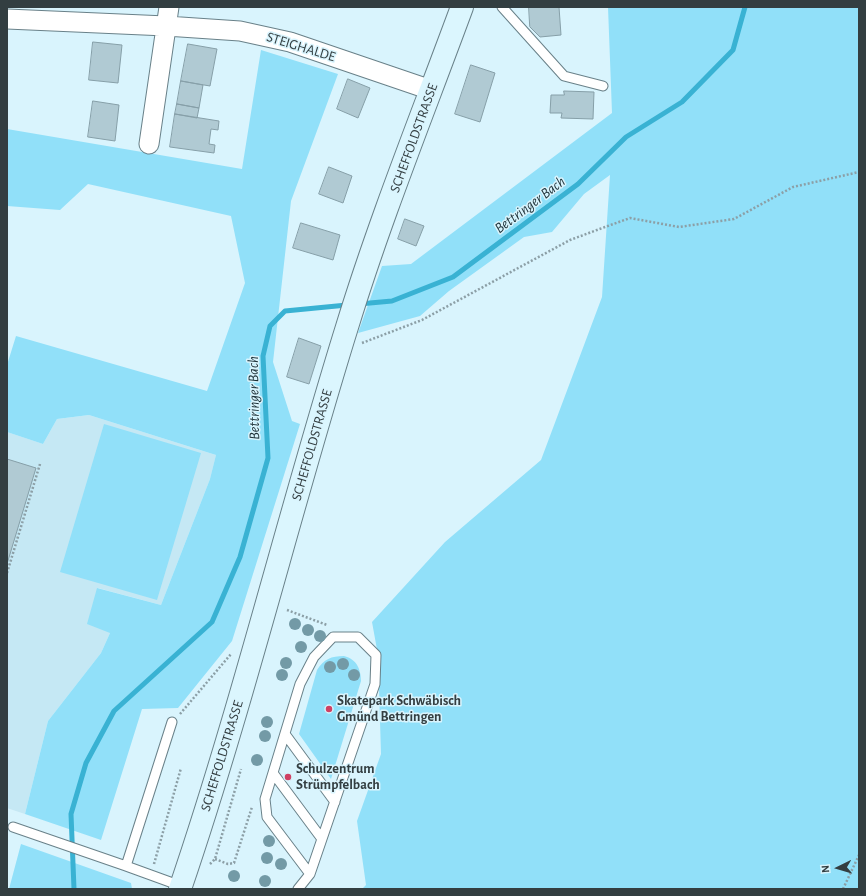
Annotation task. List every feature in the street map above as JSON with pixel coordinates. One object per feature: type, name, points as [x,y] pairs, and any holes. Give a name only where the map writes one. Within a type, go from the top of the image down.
[{"type":"main road","name":"SCHEFFOLDSTRASSE","points":[[183,888],[247,676],[304,469],[348,324],[364,274],[462,7]]},
{"type":"street","points":[[149,144],[169,7]]},
{"type":"street","name":"STEIGHALDE","points":[[7,19],[240,30],[290,42],[431,90]]},
{"type":"lane","points":[[502,7],[564,76],[603,86]]},
{"type":"lane","points":[[298,889],[310,874],[375,684],[376,655],[358,637],[333,637],[314,657],[300,684],[265,799],[267,817],[310,874]]},
{"type":"lane","points":[[126,866],[172,722]]},
{"type":"lane","points":[[285,734],[335,802]]},
{"type":"lane","points":[[273,773],[322,839]]},
{"type":"lane","points":[[13,827],[126,866],[183,888]]},
{"type":"path","points":[[358,345],[422,320],[570,240],[630,218],[679,227],[734,219],[794,187],[859,172]]},
{"type":"path","points":[[7,573],[40,464]]},
{"type":"path","points":[[286,610],[329,626]]},
{"type":"path","points":[[172,722],[235,650]]},
{"type":"path","points":[[162,837],[181,768]]},
{"type":"path","points":[[215,859],[228,864],[234,863],[253,806]]},
{"type":"path","points":[[843,889],[859,855]]},
{"type":"shaded area","points":[[608,7],[859,7],[859,889],[362,889],[366,885],[357,821],[381,754],[378,655],[372,622],[445,542],[541,460],[602,297],[610,175],[584,194],[552,232],[524,237],[449,291],[420,316],[358,333],[382,266],[411,264],[612,113]]},
{"type":"shaded area","points":[[261,50],[338,74],[291,201],[273,362],[292,421],[300,424],[232,641],[178,708],[142,709],[101,840],[25,814],[48,721],[101,653],[110,633],[87,624],[97,588],[161,605],[210,479],[216,455],[89,415],[57,419],[43,444],[7,432],[7,365],[16,336],[207,391],[245,283],[231,216],[88,184],[60,210],[7,206],[7,129],[242,169]]},
{"type":"shaded area","points":[[89,415],[216,455],[210,479],[161,605],[98,588],[110,633],[101,653],[48,721],[25,814],[7,808],[7,432],[43,444],[57,419]]},
{"type":"shaded area","points":[[104,424],[201,453],[157,600],[60,572]]},
{"type":"shaded area","name":"Skatepark Schwäbisch Gmünd Bettringen","points":[[344,656],[355,662],[359,669],[361,681],[331,779],[299,734],[317,670],[322,663],[328,659]]},
{"type":"shaded area","points":[[21,844],[131,883],[132,889],[9,889]]},
{"type":"building","points":[[529,7],[559,7],[561,35],[540,37],[530,27]]},
{"type":"building","points":[[93,42],[122,45],[118,83],[89,80]]},
{"type":"building","points":[[188,44],[217,49],[210,86],[181,81]]},
{"type":"building","points":[[471,65],[495,73],[480,122],[455,114]]},
{"type":"building","points":[[348,79],[370,88],[358,118],[337,109]]},
{"type":"building","points":[[181,81],[203,85],[199,108],[177,104]]},
{"type":"building","points":[[564,91],[594,92],[593,119],[561,118],[562,113],[550,113],[551,95],[564,95]]},
{"type":"building","points":[[93,101],[119,105],[115,141],[88,137]]},
{"type":"building","points":[[177,104],[199,108],[197,118],[175,114]]},
{"type":"building","points":[[175,114],[219,121],[218,130],[211,129],[209,144],[215,145],[214,153],[170,147]]},
{"type":"building","points":[[329,167],[352,176],[343,203],[319,194]]},
{"type":"building","points":[[405,219],[424,226],[416,246],[398,239]]},
{"type":"building","points":[[301,223],[340,235],[333,260],[293,248]]},
{"type":"building","points":[[299,338],[321,346],[309,384],[287,377]]},
{"type":"building","points":[[7,459],[36,468],[7,564]]},
{"type":"waterway","name":"Bettringer Bach","points":[[359,304],[392,301],[453,277],[578,184],[626,137],[682,102],[733,50],[745,7]]},
{"type":"waterway","name":"Bettringer Bach","points":[[74,889],[71,814],[86,763],[114,711],[212,622],[240,557],[268,458],[263,356],[270,326],[285,311],[347,305]]},
{"type":"place","name":"Skatepark Schwäbisch Gmünd Bettringen","points":[[329,709]]},
{"type":"place","name":"Schulzentrum Strümpfelbach","points":[[288,777]]}]
